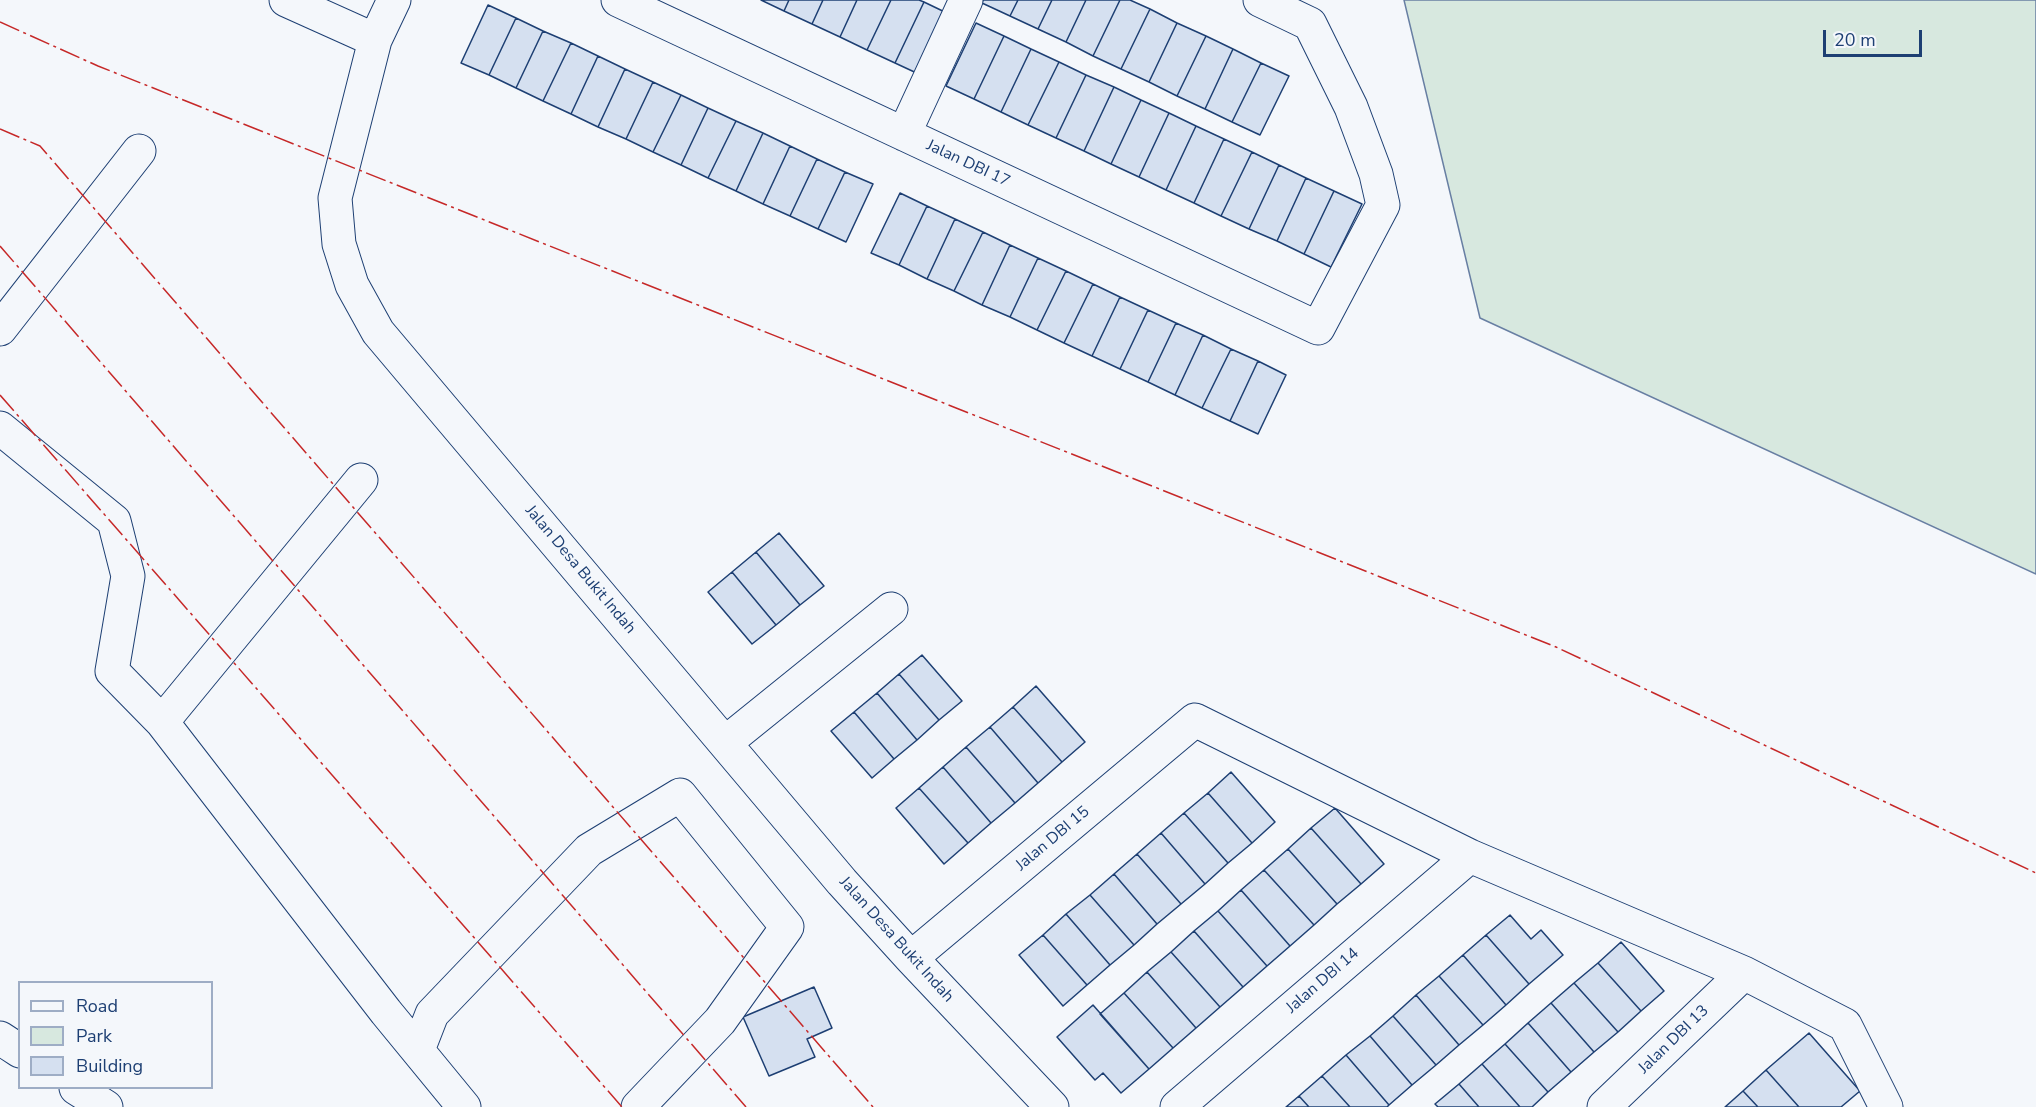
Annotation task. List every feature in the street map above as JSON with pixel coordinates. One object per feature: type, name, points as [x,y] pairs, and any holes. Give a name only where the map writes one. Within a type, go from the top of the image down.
[{"type":"street","points":[[286,0],[375,40]]},
{"type":"street","name":"Jalan Desa Bukit Indah","points":[[394,0],[375,40],[335,198],[339,244],[352,285],[378,332],[842,882],[910,958],[1052,1107]]},
{"type":"street","name":"Jalan DBI 17","points":[[618,0],[1317,328],[1383,205],[1376,174],[1351,107],[1310,24],[1260,0]]},
{"type":"street","points":[[904,134],[966,0]]},
{"type":"street","points":[[0,329],[139,151]]},
{"type":"street","points":[[0,428],[114,521],[128,576],[111,671],[162,722],[386,1012],[464,1107]]},
{"type":"street","points":[[162,722],[361,480]]},
{"type":"street","points":[[725,742],[891,609]]},
{"type":"street","name":"Jalan DBI 15","points":[[910,958],[1195,720],[1470,856]]},
{"type":"street","points":[[418,1050],[432,1014],[589,850],[680,795],[787,927],[720,1021],[638,1107]]},
{"type":"street","points":[[1470,856],[1744,973],[1845,1025],[1886,1107]]},
{"type":"street","name":"Jalan DBI 14","points":[[1177,1107],[1470,856]]},
{"type":"street","name":"Jalan DBI 13","points":[[1605,1107],[1744,973]]},
{"type":"street","points":[[0,1038],[18,1050]]},
{"type":"street","points":[[78,1089],[106,1107]]},
{"type":"green space","points":[[1404,0],[2036,0],[2036,574],[1480,318]]},
{"type":"building","points":[[761,0],[789,0],[784,11]]},
{"type":"building","points":[[789,0],[823,0],[812,24],[784,11]]},
{"type":"building","points":[[823,0],[857,0],[840,37],[812,24]]},
{"type":"building","points":[[857,0],[891,0],[867,50],[840,37]]},
{"type":"building","points":[[891,0],[924,2],[895,63],[867,50]]},
{"type":"building","points":[[983,0],[1018,0],[1010,16],[982,3]]},
{"type":"building","points":[[1018,0],[1052,0],[1038,29],[1010,16]]},
{"type":"building","points":[[1052,0],[1086,0],[1066,42],[1038,29]]},
{"type":"building","points":[[1086,0],[1120,0],[1093,56],[1066,42]]},
{"type":"building","points":[[1120,0],[1130,0],[1150,9],[1121,69],[1093,56]]},
{"type":"building","points":[[924,2],[951,15],[923,76],[895,63]]},
{"type":"building","points":[[488,5],[516,18],[489,75],[461,63]]},
{"type":"building","points":[[1150,9],[1177,23],[1149,82],[1121,69]]},
{"type":"building","points":[[516,18],[543,31],[516,88],[489,75]]},
{"type":"building","points":[[976,23],[1004,36],[974,99],[946,86]]},
{"type":"building","points":[[1177,23],[1206,36],[1177,96],[1149,82]]},
{"type":"building","points":[[543,31],[571,43],[543,101],[516,88]]},
{"type":"building","points":[[1004,36],[1031,49],[1001,112],[974,99]]},
{"type":"building","points":[[1206,36],[1233,49],[1205,109],[1177,96]]},
{"type":"building","points":[[571,43],[598,56],[571,114],[543,101]]},
{"type":"building","points":[[1031,49],[1059,62],[1028,125],[1001,112]]},
{"type":"building","points":[[1233,49],[1261,63],[1232,122],[1205,109]]},
{"type":"building","points":[[598,56],[625,69],[598,127],[571,114]]},
{"type":"building","points":[[1059,62],[1086,75],[1056,138],[1028,125]]},
{"type":"building","points":[[1261,63],[1289,76],[1260,135],[1232,122]]},
{"type":"building","points":[[625,69],[653,82],[626,139],[598,127]]},
{"type":"building","points":[[1086,75],[1114,87],[1084,151],[1056,138]]},
{"type":"building","points":[[653,82],[681,95],[653,152],[626,139]]},
{"type":"building","points":[[1114,87],[1141,100],[1111,164],[1084,151]]},
{"type":"building","points":[[681,95],[708,108],[681,165],[653,152]]},
{"type":"building","points":[[1141,100],[1169,113],[1139,177],[1111,164]]},
{"type":"building","points":[[708,108],[736,121],[708,178],[681,165]]},
{"type":"building","points":[[1169,113],[1196,126],[1166,190],[1139,177]]},
{"type":"building","points":[[736,121],[763,133],[736,191],[708,178]]},
{"type":"building","points":[[1196,126],[1224,139],[1194,203],[1166,190]]},
{"type":"building","points":[[763,133],[790,146],[763,204],[736,191]]},
{"type":"building","points":[[1224,139],[1252,152],[1221,216],[1194,203]]},
{"type":"building","points":[[790,146],[817,159],[790,216],[763,204]]},
{"type":"building","points":[[1252,152],[1279,165],[1249,229],[1221,216]]},
{"type":"building","points":[[817,159],[845,172],[818,229],[790,216]]},
{"type":"building","points":[[1279,165],[1306,178],[1277,241],[1249,229]]},
{"type":"building","points":[[845,172],[873,184],[846,242],[818,229]]},
{"type":"building","points":[[1306,178],[1334,191],[1304,254],[1277,241]]},
{"type":"building","points":[[1334,191],[1362,204],[1331,267],[1304,254]]},
{"type":"building","points":[[900,193],[927,206],[899,265],[871,253]]},
{"type":"building","points":[[927,206],[955,219],[927,279],[899,265]]},
{"type":"building","points":[[955,219],[983,232],[954,291],[927,279]]},
{"type":"building","points":[[983,232],[1010,245],[982,305],[954,291]]},
{"type":"building","points":[[1010,245],[1038,258],[1010,317],[982,305]]},
{"type":"building","points":[[1038,258],[1066,271],[1037,330],[1010,317]]},
{"type":"building","points":[[1066,271],[1093,284],[1064,343],[1037,330]]},
{"type":"building","points":[[1093,284],[1120,297],[1092,356],[1064,343]]},
{"type":"building","points":[[1120,297],[1148,310],[1120,369],[1092,356]]},
{"type":"building","points":[[1148,310],[1176,323],[1148,382],[1120,369]]},
{"type":"building","points":[[1176,323],[1203,335],[1175,395],[1148,382]]},
{"type":"building","points":[[1203,335],[1231,349],[1202,408],[1175,395]]},
{"type":"building","points":[[1231,349],[1258,361],[1230,421],[1202,408]]},
{"type":"building","points":[[1258,361],[1286,375],[1258,434],[1230,421]]},
{"type":"building","points":[[779,533],[824,586],[800,605],[756,552]]},
{"type":"building","points":[[756,552],[800,605],[776,625],[732,572]]},
{"type":"building","points":[[732,572],[776,625],[752,644],[708,592]]},
{"type":"building","points":[[922,655],[962,701],[939,720],[899,674]]},
{"type":"building","points":[[899,674],[939,720],[917,740],[877,693]]},
{"type":"building","points":[[1036,686],[1085,742],[1062,762],[1013,707]]},
{"type":"building","points":[[877,693],[917,740],[894,759],[854,712]]},
{"type":"building","points":[[1013,707],[1062,762],[1038,783],[990,727]]},
{"type":"building","points":[[854,712],[894,759],[872,778],[831,731]]},
{"type":"building","points":[[990,727],[1038,783],[1015,803],[966,747]]},
{"type":"building","points":[[966,747],[1015,803],[991,823],[943,767]]},
{"type":"building","points":[[943,767],[991,823],[968,843],[919,788]]},
{"type":"building","points":[[1231,772],[1275,822],[1252,843],[1208,793]]},
{"type":"building","points":[[919,788],[968,843],[944,864],[896,808]]},
{"type":"building","points":[[1208,793],[1252,843],[1228,863],[1184,813]]},
{"type":"building","points":[[1335,808],[1384,864],[1361,884],[1311,828]]},
{"type":"building","points":[[1184,813],[1228,863],[1205,884],[1161,833]]},
{"type":"building","points":[[1311,828],[1361,884],[1337,904],[1288,849]]},
{"type":"building","points":[[1161,833],[1205,884],[1181,904],[1137,854]]},
{"type":"building","points":[[1288,849],[1337,904],[1314,925],[1264,870]]},
{"type":"building","points":[[1137,854],[1181,904],[1157,924],[1114,874]]},
{"type":"building","points":[[1264,870],[1314,925],[1290,946],[1241,890]]},
{"type":"building","points":[[1114,874],[1157,924],[1134,945],[1090,895]]},
{"type":"building","points":[[1241,890],[1290,946],[1267,966],[1218,911]]},
{"type":"building","points":[[1090,895],[1134,945],[1110,965],[1066,914]]},
{"type":"building","points":[[1218,911],[1267,966],[1243,987],[1194,931]]},
{"type":"building","points":[[1066,914],[1110,965],[1087,985],[1043,935]]},
{"type":"building","points":[[1510,915],[1531,939],[1541,930],[1563,955],[1529,984],[1486,935]]},
{"type":"building","points":[[1194,931],[1243,987],[1220,1007],[1171,952]]},
{"type":"building","points":[[1043,935],[1087,985],[1063,1006],[1019,955]]},
{"type":"building","points":[[1486,935],[1529,984],[1506,1005],[1463,955]]},
{"type":"building","points":[[1621,942],[1664,991],[1641,1011],[1598,963]]},
{"type":"building","points":[[1171,952],[1220,1007],[1196,1028],[1147,972]]},
{"type":"building","points":[[1463,955],[1506,1005],[1483,1025],[1439,976]]},
{"type":"building","points":[[1598,963],[1641,1011],[1618,1032],[1574,983]]},
{"type":"building","points":[[1147,972],[1196,1028],[1173,1048],[1124,993]]},
{"type":"building","points":[[1439,976],[1483,1025],[1459,1045],[1416,995]]},
{"type":"building","points":[[1574,983],[1618,1032],[1594,1052],[1551,1003]]},
{"type":"building","points":[[814,987],[832,1028],[807,1039],[815,1057],[769,1076],[743,1017]]},
{"type":"building","points":[[1124,993],[1173,1048],[1149,1069],[1100,1014]]},
{"type":"building","points":[[1416,995],[1459,1045],[1436,1065],[1393,1016]]},
{"type":"building","points":[[1551,1003],[1594,1052],[1571,1072],[1528,1023]]},
{"type":"building","points":[[1093,1005],[1149,1069],[1121,1093],[1103,1073],[1095,1080],[1057,1037]]},
{"type":"building","points":[[1393,1016],[1436,1065],[1412,1085],[1370,1036]]},
{"type":"building","points":[[1528,1023],[1571,1072],[1548,1092],[1505,1044]]},
{"type":"building","points":[[1809,1033],[1860,1091],[1841,1107],[1799,1107],[1766,1070]]},
{"type":"building","points":[[1370,1036],[1412,1085],[1389,1105],[1346,1055]]},
{"type":"building","points":[[1505,1044],[1548,1092],[1532,1107],[1520,1107],[1482,1064]]},
{"type":"building","points":[[1346,1055],[1389,1105],[1387,1107],[1350,1107],[1322,1076]]},
{"type":"building","points":[[1482,1064],[1520,1107],[1479,1107],[1459,1084]]},
{"type":"building","points":[[1766,1070],[1799,1107],[1758,1107],[1743,1091]]},
{"type":"building","points":[[1322,1076],[1350,1107],[1309,1107],[1299,1096]]},
{"type":"building","points":[[1459,1084],[1479,1107],[1438,1107],[1435,1104]]},
{"type":"building","points":[[1743,1091],[1758,1107],[1725,1107]]},
{"type":"building","points":[[1299,1096],[1309,1107],[1286,1107]]},
{"type":"power","points":[[0,22],[98,66],[1556,647],[2036,873]]},
{"type":"power","points":[[0,129],[40,146],[873,1107]]},
{"type":"power","points":[[0,246],[746,1107]]},
{"type":"power","points":[[0,395],[622,1107]]}]
